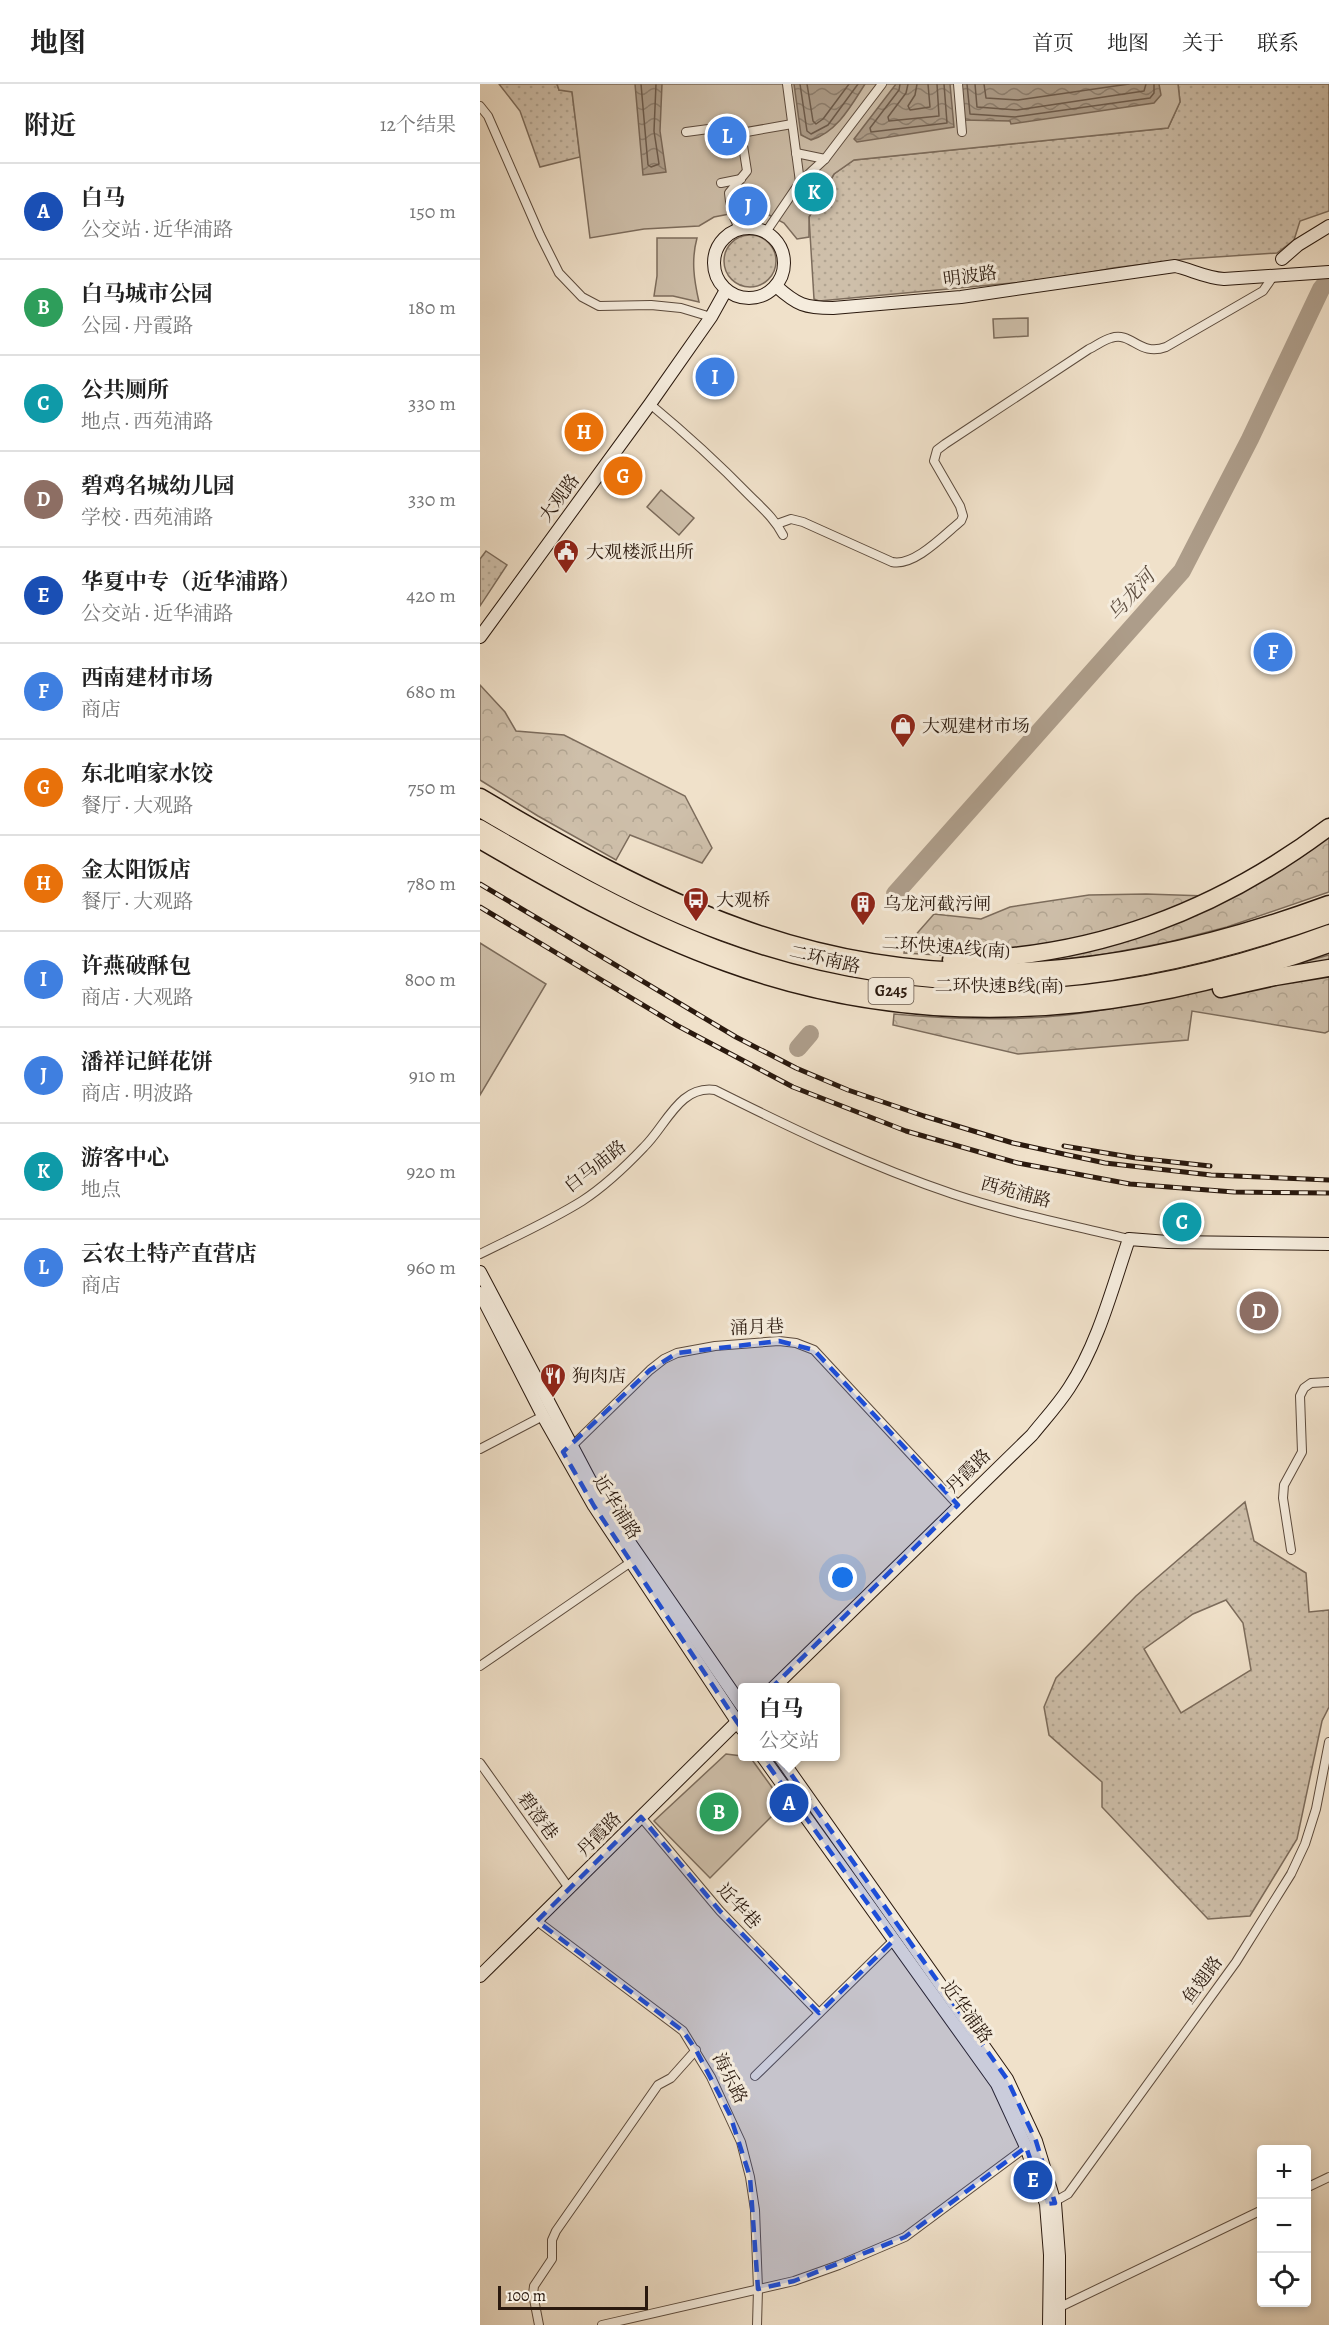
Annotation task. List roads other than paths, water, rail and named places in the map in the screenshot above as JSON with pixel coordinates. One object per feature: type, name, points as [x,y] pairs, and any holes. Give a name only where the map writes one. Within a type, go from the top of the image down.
[{"type":"highway","name":"二环快速A线(南)","points":[[480,797],[660,895],[726,922],[792,944],[850,958],[914,967],[986,972],[1047,970],[1119,962],[1181,950],[1263,927],[1329,904]]},
{"type":"highway","points":[[792,944],[867,956],[930,960],[1010,957],[1078,947],[1138,930],[1198,906],[1264,870],[1329,827]]},
{"type":"highway","name":"二环快速B线(南)","points":[[480,840],[567,889],[644,928],[712,958],[782,980],[854,997],[934,1007],[1012,1009],[1068,1006],[1125,999],[1198,984],[1329,944]]},
{"type":"highway","points":[[1068,1006],[1100,1006],[1178,997],[1329,968]]},
{"type":"main road","name":"二环南路","points":[[480,810],[619,887],[706,927],[789,955],[848,969],[891,976],[936,981],[1003,983],[1093,977],[1201,956],[1324,917]]},
{"type":"main road","name":"二环南路","points":[[480,827],[631,910],[716,947],[804,975],[845,984],[912,993],[1021,998],[1123,988],[1230,964],[1329,932]]},
{"type":"street","points":[[787,84],[800,182]]},
{"type":"street","points":[[766,232],[800,182],[825,159],[882,84]]},
{"type":"street","points":[[958,84],[962,132]]},
{"type":"street","points":[[480,106],[488,116],[540,235],[559,273],[570,287],[599,306],[651,305],[681,308],[711,317]]},
{"type":"street","points":[[686,132],[731,126],[741,133],[792,124]]},
{"type":"street","points":[[739,229],[729,194],[747,171],[741,133]]},
{"type":"street","points":[[796,153],[825,159]]},
{"type":"street","points":[[721,183],[741,179]]},
{"type":"street","points":[[1282,259],[1298,244],[1329,226]]},
{"type":"street","points":[[748,227],[766,232],[778,242],[784,262],[783,273],[776,286],[759,296],[748,298],[736,296],[726,290],[718,280],[714,269],[714,257],[718,245],[726,236],[739,229],[748,227]]},
{"type":"street","name":"明波路","points":[[776,286],[800,305],[833,308],[961,297],[1175,266],[1193,270],[1208,278],[1274,275]]},
{"type":"street","points":[[777,524],[791,519],[803,522],[892,562],[899,564],[910,561],[961,521],[963,516],[960,506],[934,461],[937,450],[945,444],[1089,349],[1112,337],[1123,337],[1145,349],[1155,351],[1255,296],[1269,285],[1274,275],[1329,272]]},
{"type":"street","name":"大观路","points":[[480,637],[650,404],[711,317],[726,290]]},
{"type":"street","points":[[650,404],[697,445],[777,524],[783,535]]},
{"type":"street","name":"白马庙路","points":[[480,1254],[581,1201],[627,1164],[652,1139],[683,1098],[704,1089],[715,1090]]},
{"type":"street","name":"西苑浦路","points":[[715,1090],[803,1134],[867,1162],[955,1194],[1129,1239],[1168,1242],[1329,1244]]},
{"type":"street","name":"丹霞路","points":[[777,1683],[1032,1435],[1070,1387],[1100,1322],[1129,1239]]},
{"type":"street","name":"近华浦路","points":[[480,1272],[594,1506],[738,1719]]},
{"type":"street","name":"近华浦路","points":[[480,1293],[543,1416],[738,1700]]},
{"type":"street","name":"涌月巷","points":[[567,1450],[664,1359],[692,1348],[779,1341],[796,1343],[814,1350],[958,1505]]},
{"type":"street","points":[[1291,1550],[1283,1498],[1284,1485],[1302,1452],[1300,1396],[1304,1388],[1311,1383],[1329,1382]]},
{"type":"street","points":[[480,1449],[543,1416]]},
{"type":"street","points":[[480,1666],[631,1562]]},
{"type":"street","name":"丹霞路","points":[[480,1976],[738,1726]]},
{"type":"street","name":"鱼翅路","points":[[1051,2204],[1068,2194],[1236,1962],[1291,1874],[1305,1844],[1316,1809],[1329,1742]]},
{"type":"street","name":"近华浦路","points":[[766,1761],[997,2084],[1051,2204]]},
{"type":"street","name":"近华浦路","points":[[783,1761],[1007,2079],[1036,2140],[1051,2204],[1059,2256],[1054,2309],[1049,2325]]},
{"type":"street","name":"碧澄巷","points":[[480,1763],[569,1888]]},
{"type":"street","name":"近华巷","points":[[642,1817],[720,1911],[819,2013]]},
{"type":"street","name":"海乐路","points":[[537,1921],[683,2031],[696,2050],[730,2115],[748,2168],[755,2210],[759,2289],[757,2325]]},
{"type":"street","points":[[755,2076],[894,1940]]},
{"type":"street","points":[[539,2325],[533,2294],[534,2286],[552,2259],[552,2240],[556,2232],[658,2085],[671,2078],[696,2050]]},
{"type":"street","points":[[602,2325],[794,2281],[839,2265],[904,2237],[1026,2147]]},
{"type":"street","points":[[1311,2186],[1329,2177]]},
{"type":"street","points":[[1054,2309],[1257,2212]]},
{"type":"street","name":"近华浦路","points":[[1054,2309],[1059,2325]]},
{"type":"water","points":[[635,84],[662,84],[660,131],[666,172],[643,175]]},
{"type":"water","points":[[794,84],[865,84],[836,125],[811,140],[801,135]]},
{"type":"water","points":[[896,84],[950,84],[954,127],[857,142],[854,139]]},
{"type":"water","points":[[962,84],[1159,84],[1161,95],[1154,103],[1011,124],[1010,121],[963,120]]},
{"type":"waterway","name":"乌龙河","points":[[895,894],[1182,571],[1250,439],[1321,289],[1329,279]]},
{"type":"waterway","name":"乌龙河","points":[[798,1048],[810,1034]]},
{"type":"railway","points":[[480,884],[736,1037],[796,1068],[848,1090],[1013,1143],[1105,1163],[1211,1175],[1329,1180]]},
{"type":"railway","points":[[480,907],[678,1026],[793,1087],[906,1131],[1018,1163],[1130,1184],[1234,1192],[1329,1193]]},
{"type":"railway","points":[[1064,1146],[1136,1158],[1210,1166]]},
{"type":"place","name":"云农土特产直营店","points":[[727,136]]},
{"type":"place","name":"游客中心","points":[[814,192]]},
{"type":"place","name":"潘祥记鲜花饼","points":[[748,206]]},
{"type":"place","name":"许燕破酥包","points":[[715,377]]},
{"type":"place","name":"金太阳饭店","points":[[584,432]]},
{"type":"place","name":"东北咱家水饺","points":[[623,476]]},
{"type":"place","name":"大观楼派出所","points":[[566,575]]},
{"type":"place","name":"西南建材市场","points":[[1273,652]]},
{"type":"place","name":"大观建材市场","points":[[903,749]]},
{"type":"place","name":"大观桥","points":[[696,923]]},
{"type":"place","name":"乌龙河截污闸","points":[[863,927]]},
{"type":"place","name":"公共厕所","points":[[1182,1222]]},
{"type":"place","name":"碧鸡名城幼儿园","points":[[1259,1311]]},
{"type":"place","name":"狗肉店","points":[[553,1399]]},
{"type":"place","name":"白马","points":[[789,1803]]},
{"type":"place","name":"白马城市公园","points":[[719,1812]]},
{"type":"place","name":"华夏中专（近华浦路）","points":[[1033,2180]]}]
